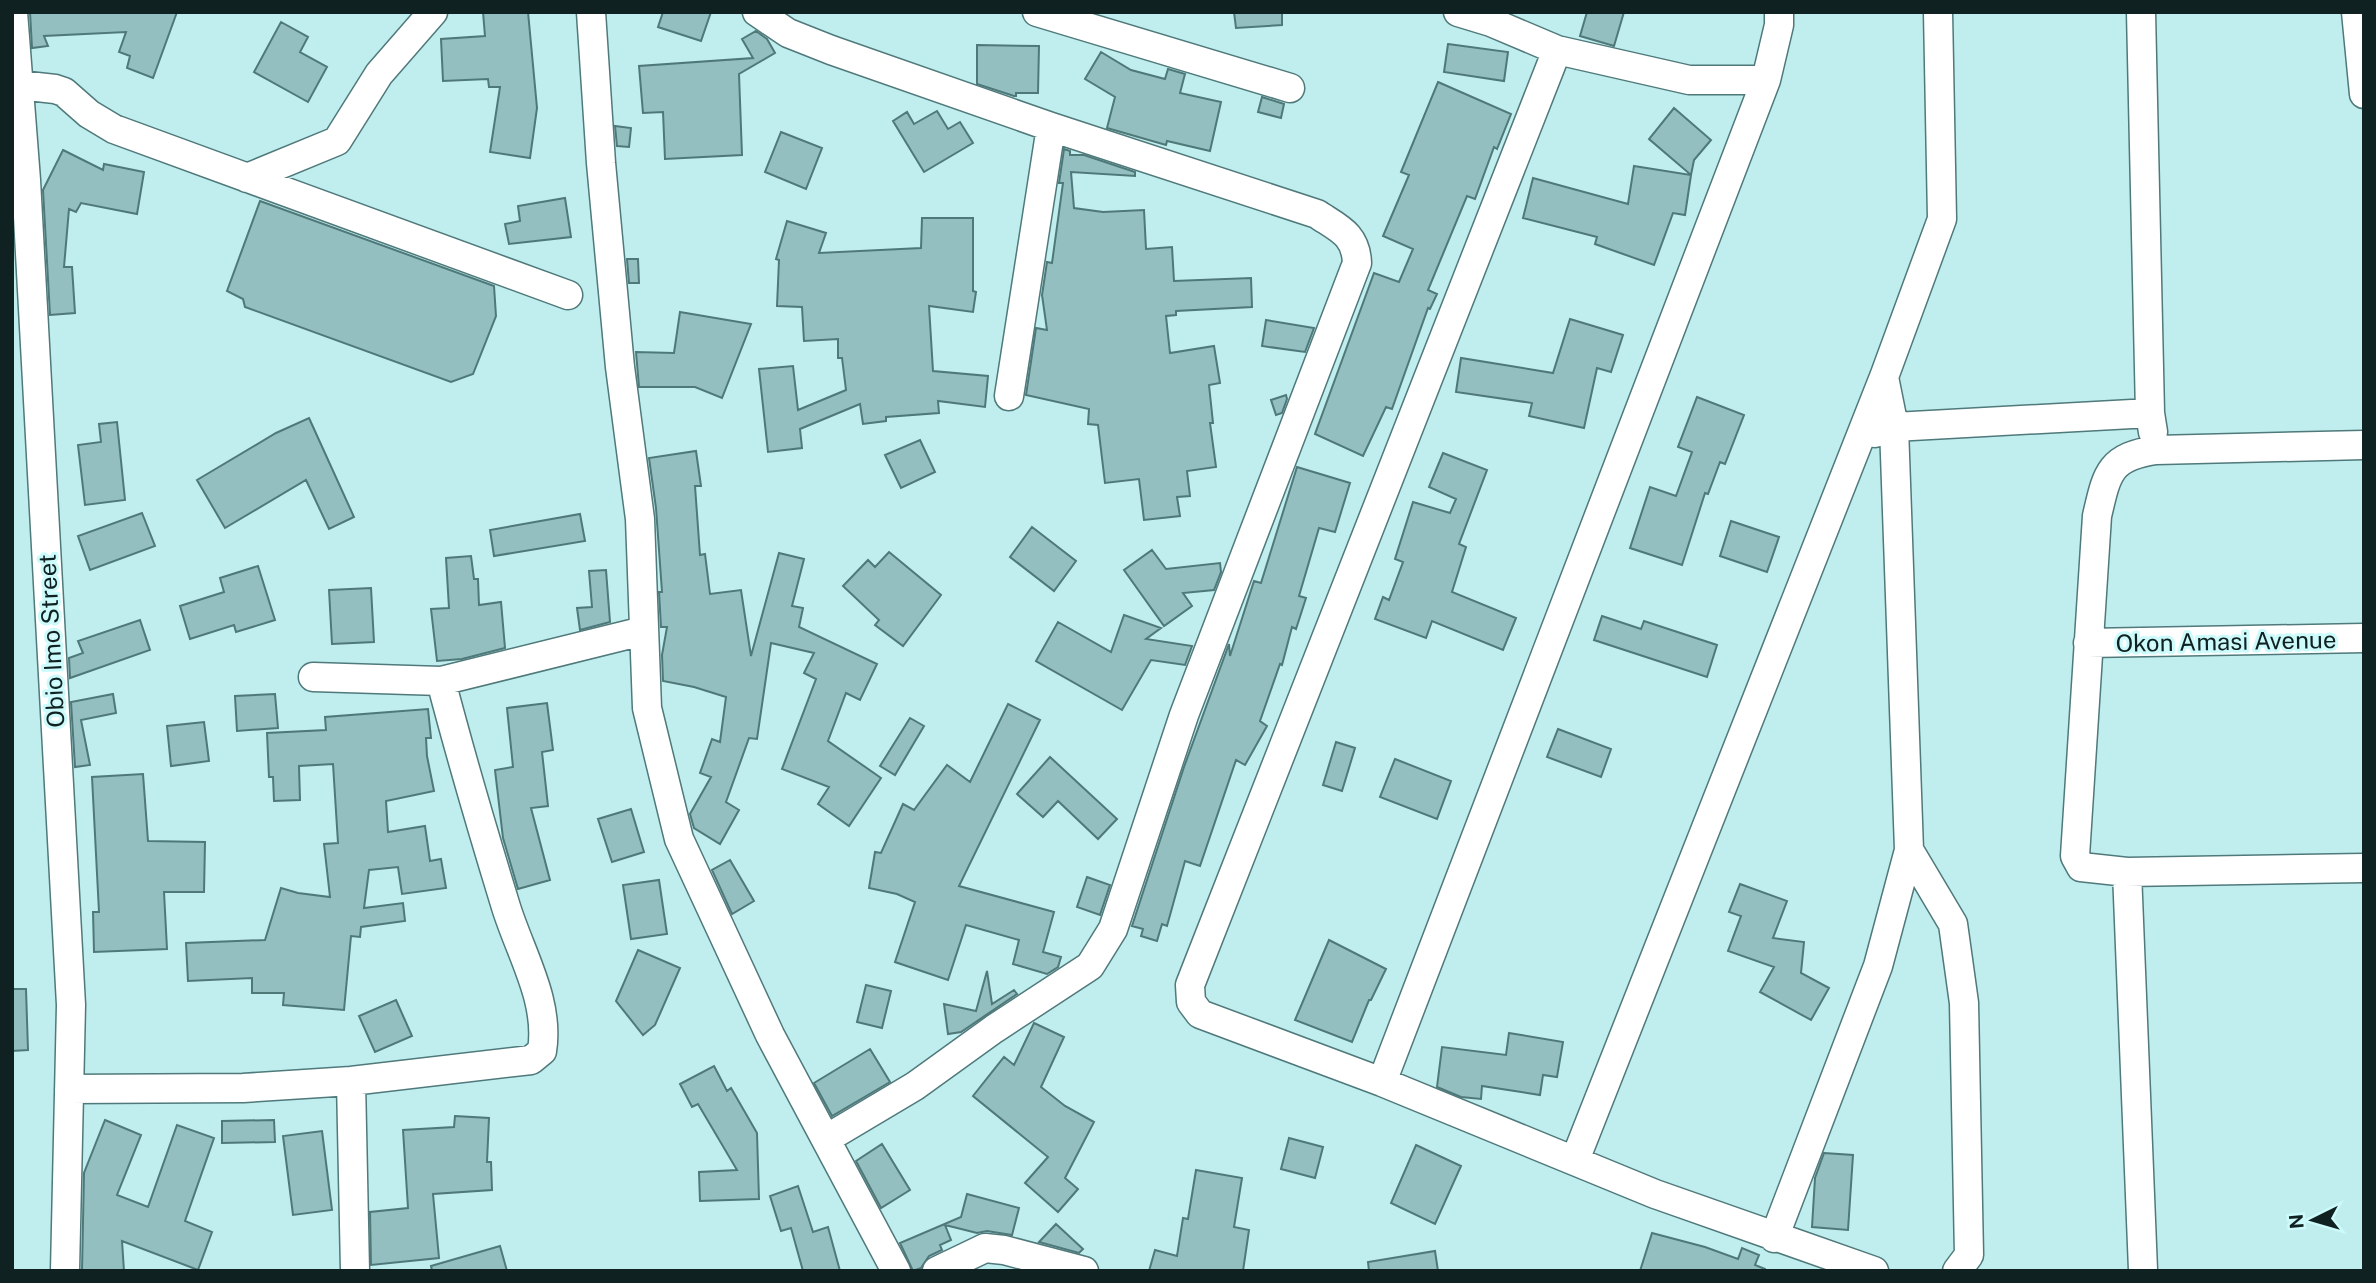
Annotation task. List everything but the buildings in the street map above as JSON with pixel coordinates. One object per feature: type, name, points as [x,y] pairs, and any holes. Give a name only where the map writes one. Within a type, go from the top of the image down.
[{"type":"street","name":"Obio Imo Street","points":[[13,12],[19,85],[19,181],[71,1005],[65,1271]]},
{"type":"street","points":[[247,178],[337,141],[379,74],[433,12]]},
{"type":"street","points":[[592,12],[601,163],[620,367],[640,519],[647,708],[679,838],[770,1035],[895,1271]]},
{"type":"street","points":[[757,12],[788,33],[831,50],[1051,127],[1317,214],[1348,235],[1356,249],[1357,263],[1184,715],[1113,929],[1096,957],[1090,966],[915,1086],[825,1139]]},
{"type":"street","points":[[1037,12],[1081,18],[1290,88]]},
{"type":"street","points":[[1458,12],[1491,22],[1557,50],[1689,80],[1766,80]]},
{"type":"street","points":[[1382,1082],[1766,80],[1779,25],[1779,12]]},
{"type":"street","points":[[1575,1160],[1860,439],[1942,219],[1938,12]]},
{"type":"street","points":[[2141,12],[2150,413],[2156,450]]},
{"type":"street","points":[[2356,12],[2364,94]]},
{"type":"street","points":[[1557,50],[1190,985],[1191,1003],[1200,1014],[1382,1082],[1654,1194],[1874,1271]]},
{"type":"street","points":[[19,85],[64,92],[89,114],[114,129],[568,295]]},
{"type":"street","points":[[1009,396],[1051,127]]},
{"type":"street","points":[[1774,1238],[1878,965],[1909,850],[1894,427],[1884,377]]},
{"type":"street","points":[[1860,439],[1894,427],[2150,413]]},
{"type":"street","points":[[2364,445],[2156,450],[2136,453],[2121,460],[2111,471],[2097,516],[2076,856],[2081,867],[2127,873],[2364,868]]},
{"type":"street","points":[[313,677],[441,681],[643,631]]},
{"type":"street","name":"Okon Amasi Avenue","points":[[2088,643],[2364,638]]},
{"type":"street","points":[[69,1089],[243,1088],[351,1081],[531,1060],[542,1051],[544,1035],[540,1001],[509,915],[441,681]]},
{"type":"street","points":[[1909,850],[1953,924],[1964,1003],[1969,1255],[1957,1271]]},
{"type":"street","points":[[2127,873],[2143,1270]]},
{"type":"street","points":[[351,1081],[355,1271]]},
{"type":"street","points":[[937,1271],[985,1248],[1004,1250],[1084,1271]]}]
